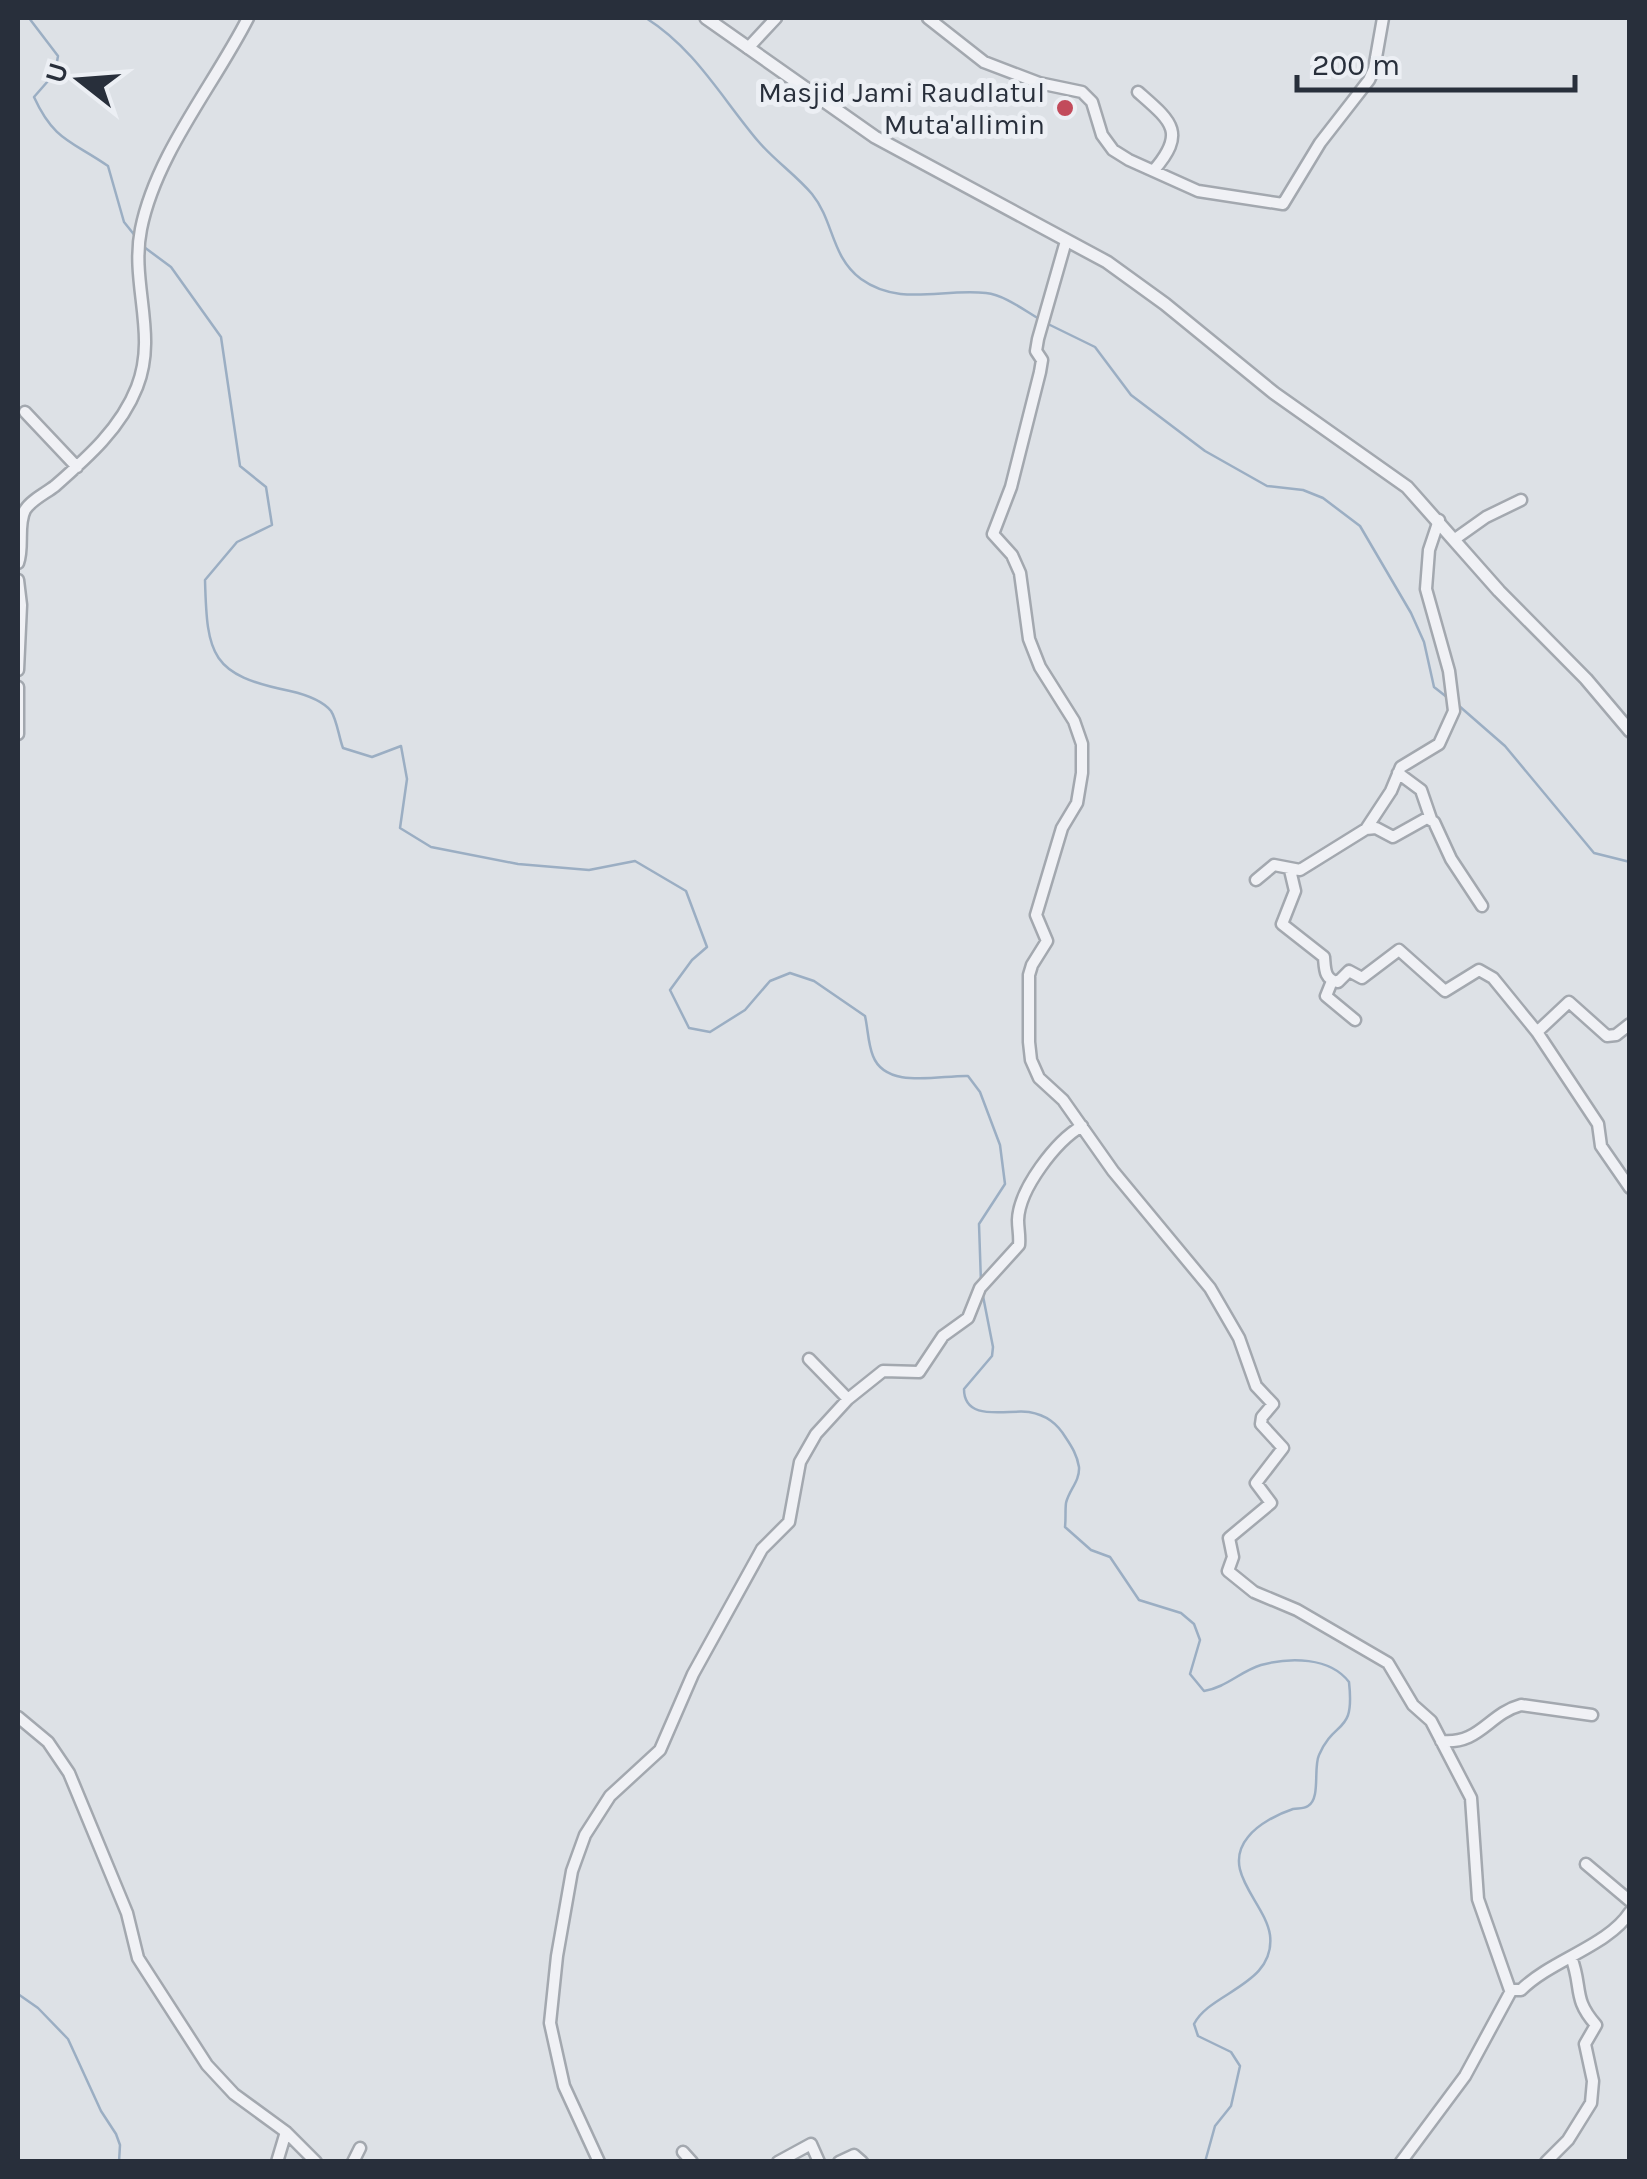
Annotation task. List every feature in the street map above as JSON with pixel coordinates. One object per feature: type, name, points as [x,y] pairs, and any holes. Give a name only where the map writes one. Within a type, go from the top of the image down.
[{"type":"street","points":[[18,563],[26,510],[77,467],[120,420],[140,380],[148,338],[138,258],[144,214],[175,140],[227,59],[248,18]]},
{"type":"street","points":[[706,18],[876,137],[1107,262],[1274,394],[1407,487],[1499,591],[1586,678],[1630,731]]},
{"type":"street","points":[[748,48],[776,18]]},
{"type":"street","points":[[928,18],[984,62],[1038,83],[1082,92],[1092,102],[1102,134],[1113,150],[1198,191],[1286,202],[1320,143],[1369,80],[1383,18]]},
{"type":"street","points":[[1138,92],[1172,127],[1168,153],[1154,170]]},
{"type":"street","points":[[1066,241],[1038,339],[1040,372],[1010,487],[993,534],[1012,555],[1020,573],[1029,639],[1040,667],[1074,721],[1082,744],[1077,804],[1062,828],[1036,915],[1048,941],[1032,964],[1028,1024],[1031,1060],[1039,1078],[1063,1100],[1113,1171],[1210,1288],[1238,1338],[1256,1386],[1272,1400],[1261,1420],[1282,1448],[1256,1483],[1270,1503],[1228,1538],[1232,1557],[1228,1571],[1254,1592],[1296,1610],[1388,1663],[1413,1704],[1430,1721],[1471,1798],[1478,1898],[1511,1992],[1466,2076],[1401,2162]]},
{"type":"street","points":[[26,412],[77,467]]},
{"type":"street","points":[[1455,539],[1486,516],[1521,500]]},
{"type":"street","points":[[1256,880],[1274,865],[1300,870],[1366,828],[1392,791],[1401,767],[1439,744],[1454,711],[1450,671],[1426,589],[1429,550],[1438,520]]},
{"type":"street","points":[[18,580],[18,670]]},
{"type":"street","points":[[18,687],[18,734]]},
{"type":"street","points":[[1398,773],[1421,790],[1451,860],[1482,906]]},
{"type":"street","points":[[1366,828],[1392,836],[1422,818],[1431,819]]},
{"type":"street","points":[[1290,870],[1294,891],[1282,924],[1324,957],[1324,972],[1332,980],[1338,982],[1349,971],[1362,978],[1399,950],[1445,990],[1479,970],[1494,978],[1598,1124],[1602,1146],[1630,1188]]},
{"type":"street","points":[[1332,980],[1326,996],[1356,1020]]},
{"type":"street","points":[[1536,1032],[1568,1002],[1607,1036],[1616,1035],[1630,1024]]},
{"type":"street","points":[[598,2162],[564,2086],[550,2023],[572,1871],[585,1835],[610,1796],[660,1750],[693,1674],[762,1549],[790,1522],[800,1462],[816,1434],[848,1400],[884,1371],[919,1372],[943,1336],[968,1318],[980,1288],[1019,1245],[1021,1204],[1050,1153],[1082,1126]]},
{"type":"street","points":[[810,1358],[848,1400]]},
{"type":"street","points":[[1440,1741],[1464,1740],[1520,1704],[1592,1715]]},
{"type":"street","points":[[18,1717],[48,1742],[69,1773],[128,1913],[138,1958],[216,2076],[286,2132],[316,2162]]},
{"type":"street","points":[[1586,1864],[1630,1901]]},
{"type":"street","points":[[1511,1992],[1521,1990],[1543,1970],[1608,1933],[1630,1912]]},
{"type":"street","points":[[1546,2162],[1592,2103],[1585,2049],[1596,2025],[1580,2004],[1571,1957]]},
{"type":"street","points":[[276,2162],[286,2132]]},
{"type":"street","points":[[778,2162],[811,2144],[818,2162]]},
{"type":"street","points":[[586,2162],[592,2147]]},
{"type":"street","points":[[352,2162],[360,2148]]},
{"type":"street","points":[[682,2152],[692,2162]]},
{"type":"street","points":[[839,2162],[854,2155],[862,2162]]},
{"type":"waterway","points":[[29,18],[58,56],[55,73],[34,97],[41,112],[57,132],[108,166],[124,222],[136,237]]},
{"type":"waterway","points":[[646,18],[679,44],[758,141],[812,194],[838,250],[861,279],[906,294],[993,294],[1041,320]]},
{"type":"waterway","points":[[144,247],[171,267],[221,337],[240,466],[266,487],[272,525],[237,542],[205,580],[208,627],[219,658],[244,678],[323,704],[333,715],[343,748],[372,757],[401,746],[407,779],[400,828],[431,847],[518,864],[589,870],[635,861],[686,891],[707,947],[670,990],[689,1028],[710,1032],[745,1010],[770,981],[790,973],[814,981],[865,1016],[873,1056],[889,1073],[915,1078],[968,1076],[980,1092],[1000,1145],[1005,1184],[979,1224],[981,1283]]},
{"type":"waterway","points":[[1048,324],[1095,347],[1131,395],[1205,451],[1267,486],[1303,490],[1323,498],[1360,526],[1411,613],[1424,642],[1434,687],[1448,698]]},
{"type":"waterway","points":[[1458,705],[1505,746],[1594,853],[1630,862]]},
{"type":"waterway","points":[[983,1296],[992,1356],[964,1389],[966,1400],[971,1407],[989,1412],[1035,1413],[1059,1428],[1079,1467],[1066,1503],[1065,1527],[1091,1550],[1110,1557],[1139,1600],[1181,1613],[1194,1624],[1200,1640],[1190,1674],[1204,1691],[1254,1668],[1284,1661],[1320,1664],[1349,1682],[1349,1711],[1319,1755],[1312,1802],[1263,1824],[1248,1837],[1241,1850],[1241,1874],[1266,1923],[1269,1952],[1253,1977],[1213,2004],[1194,2024],[1198,2036],[1231,2052],[1240,2066],[1231,2106],[1215,2126],[1205,2162]]},
{"type":"waterway","points":[[18,1994],[68,2039],[101,2111],[116,2134],[119,2162]]},
{"type":"place","name":"Masjid Jami Raudlatul Muta'allimin","points":[[1065,108]]}]
